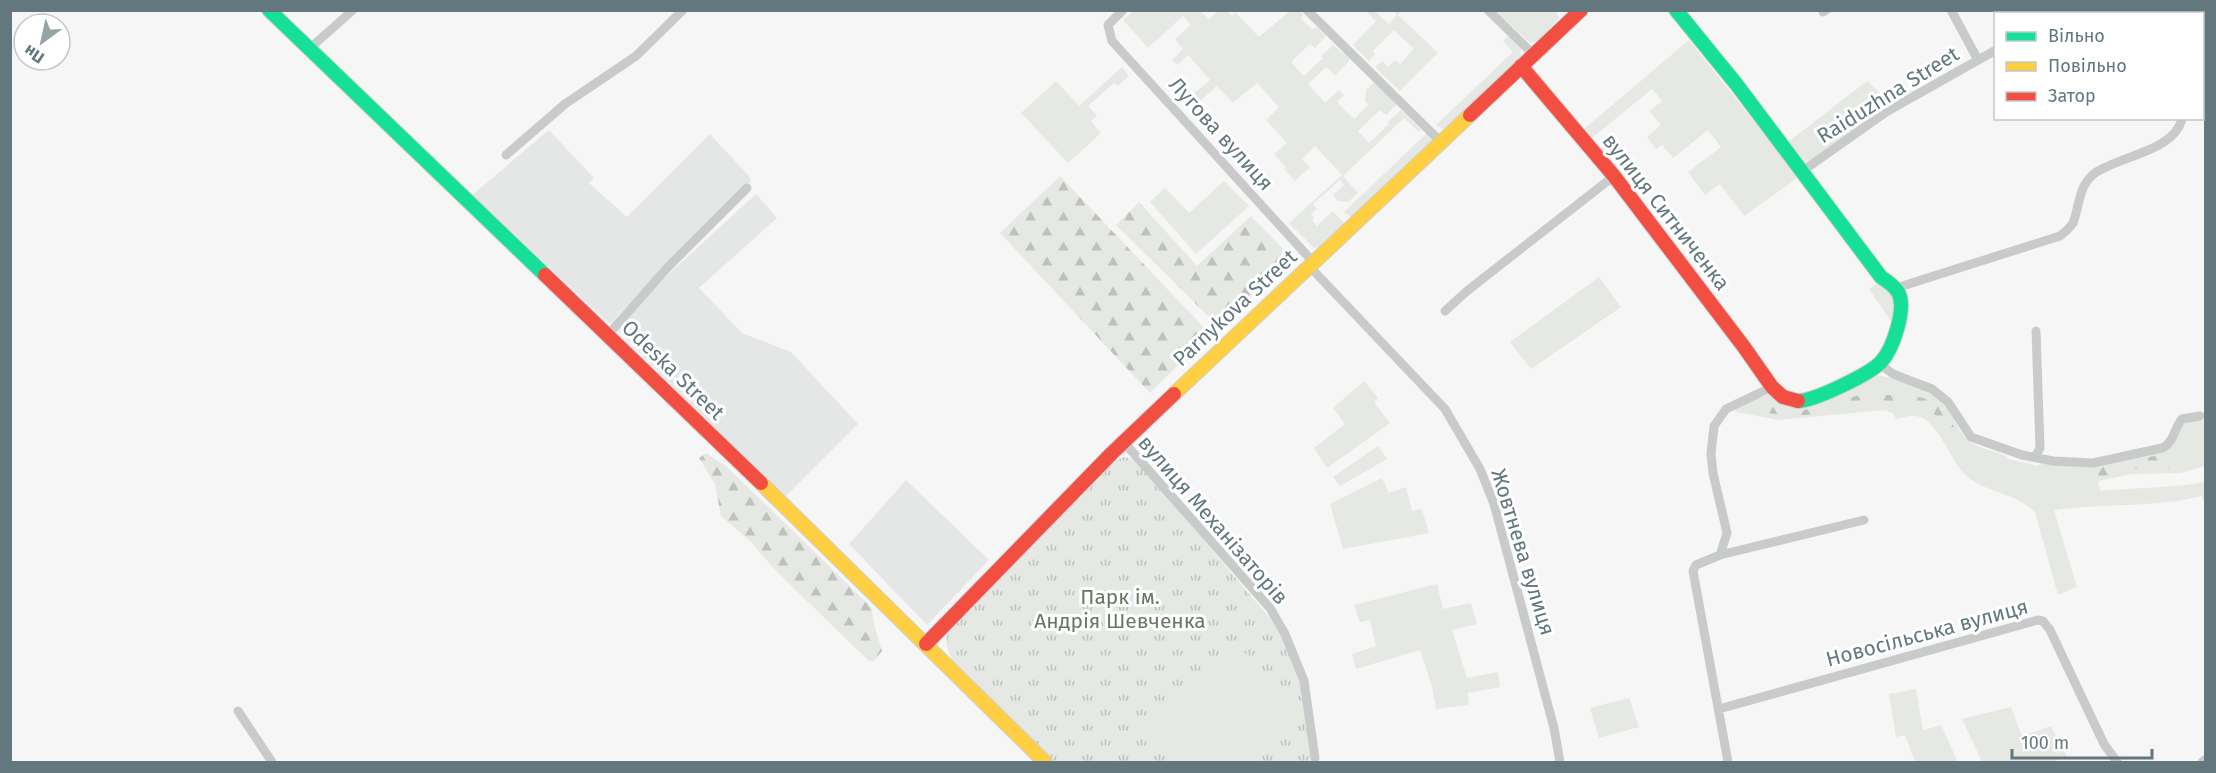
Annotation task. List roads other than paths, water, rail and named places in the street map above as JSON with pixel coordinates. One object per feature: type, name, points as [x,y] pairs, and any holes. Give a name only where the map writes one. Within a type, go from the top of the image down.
[{"type":"street","name":"Odeska Street","points":[[269,10],[926,644],[1045,762]]},
{"type":"street","points":[[309,49],[353,10]]},
{"type":"street","points":[[506,155],[565,104],[636,56],[683,10]]},
{"type":"street","name":"Лугова вулиця","points":[[1123,10],[1108,25],[1112,41],[1312,265]]},
{"type":"street","points":[[1306,10],[1442,143]]},
{"type":"street","points":[[1488,10],[1534,55]]},
{"type":"street","name":"Parnykova Street","points":[[926,644],[1121,443],[1581,10]]},
{"type":"street","points":[[1676,10],[1737,85],[1881,277],[1896,288],[1901,297],[1899,320],[1892,344],[1880,364],[1806,400],[1795,401],[1784,397],[1772,387],[1726,409],[1714,426],[1711,446],[1713,473],[1727,533],[1720,555]]},
{"type":"street","points":[[1951,10],[1978,60]]},
{"type":"street","name":"Raiduzhna Street","points":[[1801,172],[1886,112],[1994,51]]},
{"type":"street","name":"вулиця Ситниченка","points":[[1521,66],[1614,176],[1772,387]]},
{"type":"street","points":[[1896,288],[2060,236],[2070,228],[2073,222],[2077,201],[2087,180],[2097,172],[2144,153],[2176,134],[2181,120]]},
{"type":"street","points":[[1445,311],[1467,291],[1614,176]]},
{"type":"street","points":[[607,336],[667,268],[747,188]]},
{"type":"street","name":"Жовтнева вулиця","points":[[1312,265],[1445,409],[1480,469],[1497,514],[1554,728],[1560,762]]},
{"type":"street","points":[[2035,457],[2040,448],[2036,331]]},
{"type":"street","points":[[1880,364],[1893,375],[1932,388],[1948,402],[1971,437],[2012,452],[2053,461],[2093,463],[2162,448],[2170,442],[2174,430],[2182,419],[2200,416]]},
{"type":"street","name":"вулиця Механізаторів","points":[[1121,443],[1130,448],[1270,608],[1285,634],[1304,681],[1315,758]]},
{"type":"street","points":[[1728,762],[1693,571],[1696,565],[1720,555],[1864,520]]},
{"type":"street","name":"Новосільська вулиця","points":[[1719,709],[2038,620],[2043,621],[2050,630],[2104,744],[2117,762]]},
{"type":"street","points":[[238,711],[272,762]]},
{"type":"park label","name":"Парк ім. Андрія Шевченка","points":[[1120,609]]}]
